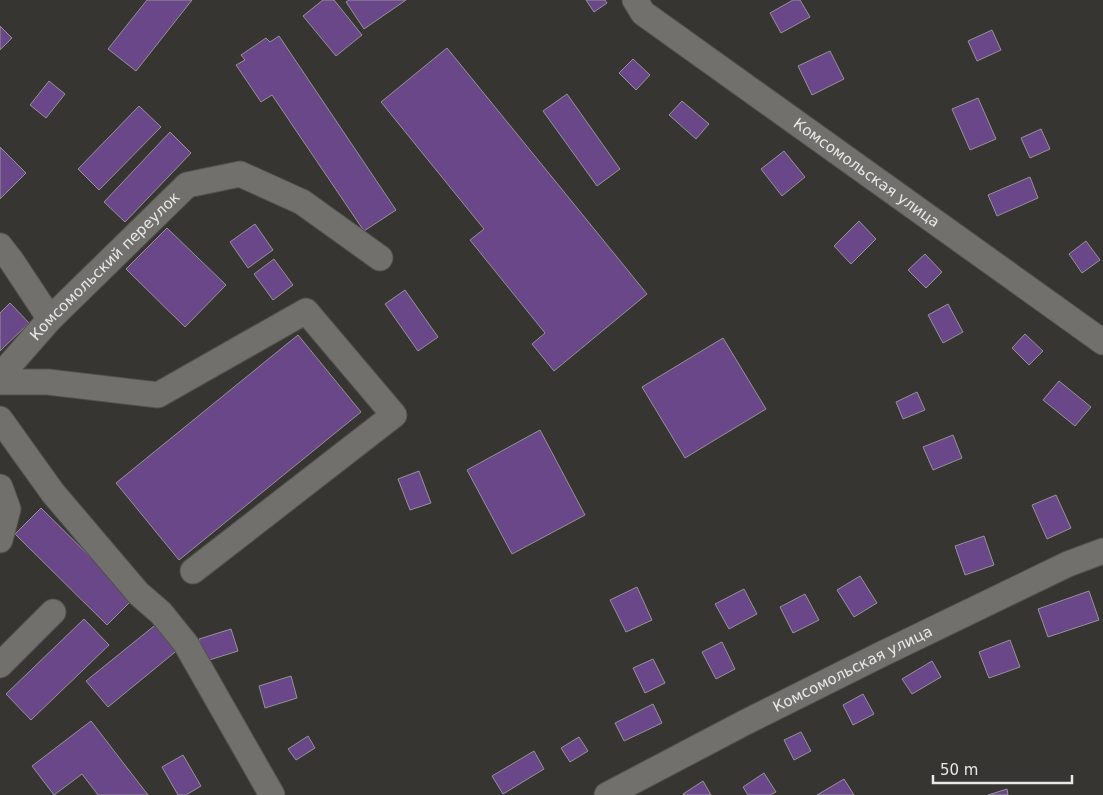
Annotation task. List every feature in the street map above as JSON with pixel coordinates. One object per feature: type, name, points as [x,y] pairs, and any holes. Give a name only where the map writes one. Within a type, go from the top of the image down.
[{"type":"street","name":"Комсомольская улица","points":[[635,0],[643,13],[1103,342]]},
{"type":"street","name":"Комсомольский переулок","points":[[0,376],[50,319],[186,185],[240,174],[302,202],[380,258]]},
{"type":"street","points":[[0,246],[12,260],[50,319]]},
{"type":"street","points":[[0,382],[48,382],[158,395],[306,311],[394,415],[193,571]]},
{"type":"street","points":[[0,419],[53,493],[138,593],[161,613],[186,644],[272,795]]},
{"type":"street","points":[[0,488],[8,509],[0,540]]},
{"type":"street","name":"Комсомольская улица","points":[[618,792],[882,654],[1068,564],[1103,551]]},
{"type":"street","points":[[0,665],[53,612]]},
{"type":"building","points":[[147,0],[192,0],[136,71],[108,49]]},
{"type":"building","points":[[323,0],[334,0],[362,35],[336,56],[303,16]]},
{"type":"building","points":[[349,0],[406,0],[364,29],[346,2]]},
{"type":"building","points":[[586,0],[605,0],[607,3],[594,12]]},
{"type":"building","points":[[793,0],[800,0],[810,17],[781,33],[770,13]]},
{"type":"building","points":[[0,26],[12,38],[0,50]]},
{"type":"building","points":[[992,30],[1001,50],[977,61],[968,41]]},
{"type":"building","points":[[279,36],[396,210],[364,231],[272,95],[261,102],[236,65],[245,60],[241,55],[266,38],[270,42]]},
{"type":"building","points":[[447,48],[647,294],[554,371],[532,344],[545,333],[470,240],[484,229],[381,102]]},
{"type":"building","points":[[830,51],[844,79],[812,95],[798,66]]},
{"type":"building","points":[[633,59],[650,75],[636,90],[619,73]]},
{"type":"building","points":[[49,81],[65,94],[46,118],[30,105]]},
{"type":"building","points":[[567,94],[620,169],[597,186],[543,111]]},
{"type":"building","points":[[978,98],[996,139],[970,150],[952,109]]},
{"type":"building","points":[[682,101],[709,124],[696,139],[669,115]]},
{"type":"building","points":[[139,106],[161,127],[99,190],[78,169]]},
{"type":"building","points":[[1041,129],[1050,149],[1030,158],[1021,138]]},
{"type":"building","points":[[170,132],[191,153],[125,222],[104,202]]},
{"type":"building","points":[[0,147],[26,173],[0,199]]},
{"type":"building","points":[[784,151],[805,177],[782,196],[761,169]]},
{"type":"building","points":[[1030,177],[1038,198],[997,216],[988,195]]},
{"type":"building","points":[[859,221],[876,239],[851,264],[834,246]]},
{"type":"building","points":[[255,224],[273,250],[248,268],[230,242]]},
{"type":"building","points":[[167,228],[226,285],[185,327],[126,269]]},
{"type":"building","points":[[1086,241],[1100,260],[1082,273],[1069,254]]},
{"type":"building","points":[[925,254],[942,272],[926,288],[908,270]]},
{"type":"building","points":[[274,259],[293,285],[273,300],[254,274]]},
{"type":"building","points":[[405,290],[438,337],[418,351],[385,304]]},
{"type":"building","points":[[10,303],[29,323],[0,351],[0,313]]},
{"type":"building","points":[[948,304],[963,332],[943,343],[928,315]]},
{"type":"building","points":[[1025,334],[1043,351],[1029,365],[1012,348]]},
{"type":"building","points":[[298,335],[361,412],[179,560],[116,483]]},
{"type":"building","points":[[723,338],[766,409],[685,458],[642,387]]},
{"type":"building","points":[[1059,381],[1091,407],[1075,426],[1043,400]]},
{"type":"building","points":[[917,392],[925,410],[903,419],[896,402]]},
{"type":"building","points":[[540,430],[585,515],[512,554],[467,470]]},
{"type":"building","points":[[953,435],[962,458],[933,470],[923,447]]},
{"type":"building","points":[[419,471],[431,503],[410,510],[398,479]]},
{"type":"building","points":[[1056,495],[1071,528],[1047,539],[1032,505]]},
{"type":"building","points":[[41,508],[133,599],[107,625],[15,534]]},
{"type":"building","points":[[984,536],[994,565],[965,575],[955,546]]},
{"type":"building","points":[[860,576],[877,603],[854,617],[837,590]]},
{"type":"building","points":[[637,587],[652,620],[626,632],[610,600]]},
{"type":"building","points":[[744,589],[757,614],[729,629],[715,604]]},
{"type":"building","points":[[1089,591],[1099,620],[1048,637],[1038,609]]},
{"type":"building","points":[[805,594],[819,620],[793,633],[780,607]]},
{"type":"building","points":[[84,619],[109,645],[31,720],[6,694]]},
{"type":"building","points":[[159,622],[180,648],[108,707],[86,681]]},
{"type":"building","points":[[231,629],[238,651],[206,661],[199,639]]},
{"type":"building","points":[[1010,640],[1020,667],[989,678],[979,652]]},
{"type":"building","points":[[722,642],[735,669],[716,679],[702,652]]},
{"type":"building","points":[[653,659],[665,683],[645,693],[633,668]]},
{"type":"building","points":[[932,661],[941,677],[912,694],[902,679]]},
{"type":"building","points":[[291,676],[297,698],[265,708],[259,686]]},
{"type":"building","points":[[863,694],[874,714],[853,725],[843,705]]},
{"type":"building","points":[[653,704],[662,723],[624,741],[615,723]]},
{"type":"building","points":[[91,721],[148,795],[98,795],[82,774],[54,795],[32,766]]},
{"type":"building","points":[[801,732],[811,751],[794,760],[784,740]]},
{"type":"building","points":[[308,736],[315,748],[296,760],[288,749]]},
{"type":"building","points":[[579,737],[588,751],[570,762],[561,748]]},
{"type":"building","points":[[534,751],[544,769],[503,794],[492,776]]},
{"type":"building","points":[[183,755],[201,786],[186,795],[178,795],[162,767]]},
{"type":"building","points":[[764,773],[776,792],[770,795],[748,795],[743,787]]},
{"type":"building","points":[[844,779],[854,795],[817,795]]},
{"type":"building","points":[[703,781],[711,795],[683,794]]},
{"type":"building","points":[[1007,789],[1008,795],[988,795]]}]
